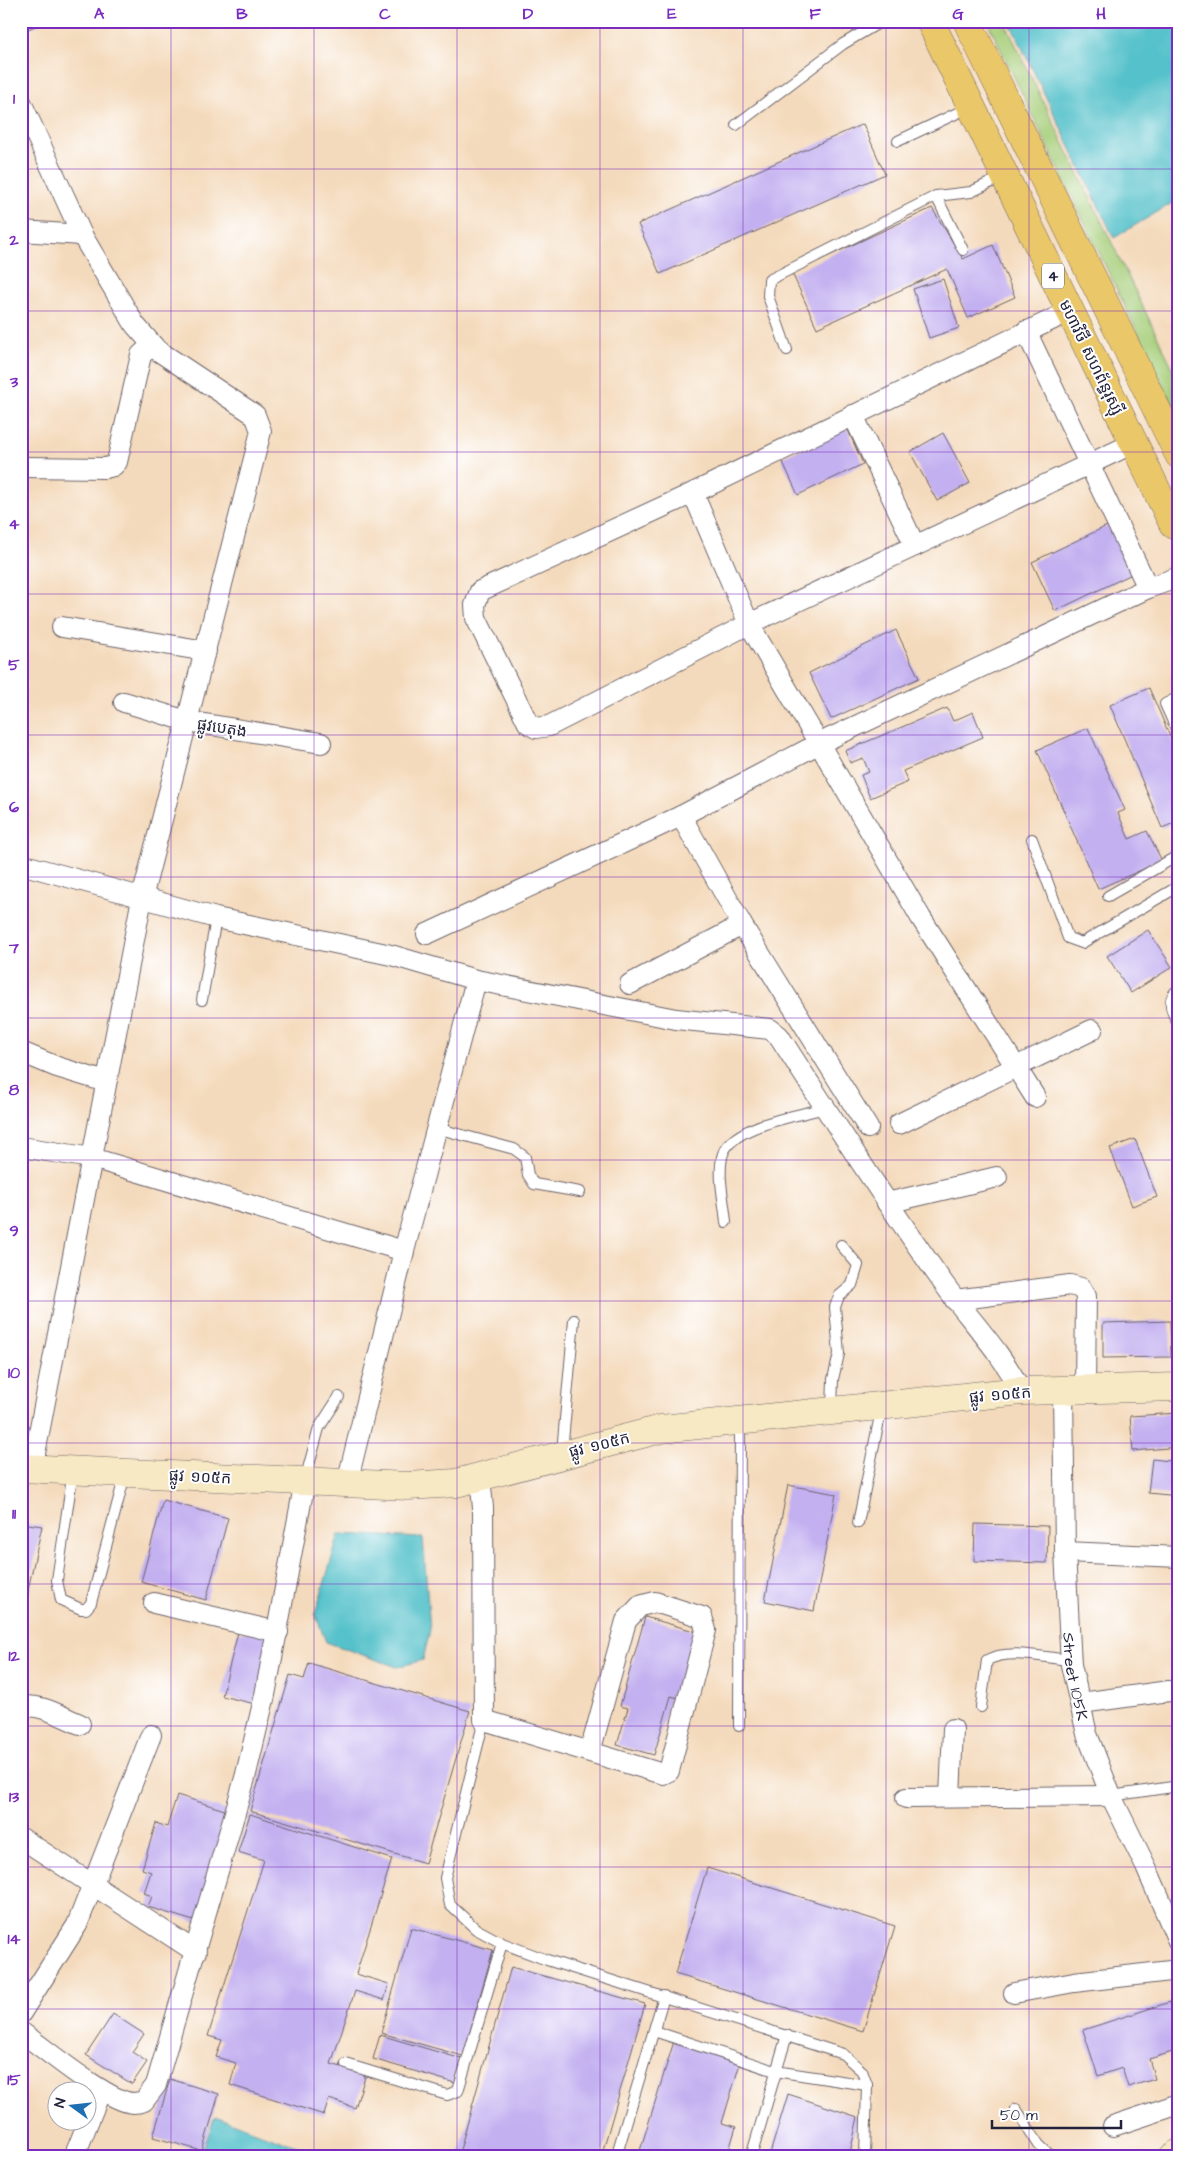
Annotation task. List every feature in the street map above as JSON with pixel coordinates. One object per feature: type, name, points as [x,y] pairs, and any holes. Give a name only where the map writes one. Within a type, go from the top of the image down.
[{"type":"highway","name":"មហាវិថី សហព័ន្ធរុស្ស៊ី","points":[[930,21],[1173,524],[1179,528]]},
{"type":"highway","name":"4","points":[[968,21],[1179,455]]},
{"type":"main road","name":"ផ្លូវ ១០៥ក","points":[[27,1468],[408,1486],[456,1482],[562,1453],[661,1429],[1020,1391],[1179,1387]]},
{"type":"main road","points":[[1172,2157],[1179,2153]]},
{"type":"street","points":[[21,102],[82,235],[135,325],[152,345],[256,416],[260,423],[259,440],[142,898],[92,1158],[27,1468]]},
{"type":"street","points":[[21,231],[82,235]]},
{"type":"street","points":[[1070,311],[693,493],[480,591],[475,605],[476,618],[528,723],[536,728],[550,726],[749,624],[1134,443]]},
{"type":"street","points":[[1026,331],[1148,588]]},
{"type":"street","points":[[24,466],[105,468],[113,466],[117,462],[140,356],[152,345]]},
{"type":"street","points":[[853,415],[915,546]]},
{"type":"street","points":[[693,493],[749,624],[921,918],[1035,1097]]},
{"type":"street","points":[[427,934],[681,816],[818,744],[1148,588],[1179,577]]},
{"type":"street","points":[[62,627],[206,651]]},
{"type":"street","name":"ផ្លូវបេតុង","points":[[124,702],[188,721],[322,743]]},
{"type":"street","points":[[681,816],[742,925],[868,1128]]},
{"type":"street","points":[[21,864],[216,918],[391,955],[476,980],[676,1019],[770,1029],[779,1036],[887,1203],[955,1300],[1010,1369],[1020,1391]]},
{"type":"street","points":[[630,984],[742,925]]},
{"type":"street","points":[[347,1483],[404,1251],[476,980]]},
{"type":"street","points":[[899,1124],[1092,1030]]},
{"type":"street","points":[[21,1052],[57,1067],[106,1082]]},
{"type":"street","points":[[21,1147],[92,1158],[404,1251]]},
{"type":"street","points":[[887,1203],[997,1177]]},
{"type":"street","name":"Street 105K","points":[[955,1300],[1070,1285],[1081,1288],[1086,1296],[1074,1389],[1065,1552],[1070,1660],[1087,1734],[1111,1796],[1146,1868],[1179,1943]]},
{"type":"street","points":[[480,1476],[483,1508],[484,1720],[590,1752],[663,1774],[670,1772],[706,1630],[702,1617],[655,1602],[640,1606],[626,1621],[590,1752]]},
{"type":"street","points":[[21,2032],[101,2090],[133,2103],[144,2101],[156,2085],[196,1952],[266,1695],[305,1481]]},
{"type":"street","points":[[1065,1552],[1179,1557]]},
{"type":"street","points":[[154,1603],[278,1632]]},
{"type":"street","points":[[1081,1703],[1169,1691]]},
{"type":"street","points":[[21,1706],[30,1705],[80,1724]]},
{"type":"street","points":[[950,1797],[953,1729]]},
{"type":"street","points":[[21,2013],[77,1924],[150,1735]]},
{"type":"street","points":[[906,1798],[1111,1796]]},
{"type":"street","points":[[21,1838],[196,1952]]},
{"type":"street","points":[[1014,1993],[1074,1982],[1179,1970]]},
{"type":"street","points":[[74,2157],[101,2090]]},
{"type":"street","points":[[1113,2126],[1179,2104]]},
{"type":"lane","points":[[736,125],[843,44],[882,21]]},
{"type":"lane","points":[[898,142],[971,107]]},
{"type":"lane","points":[[787,350],[768,296],[769,280],[936,196],[971,192],[1005,176]]},
{"type":"lane","points":[[936,196],[963,250]]},
{"type":"lane","points":[[1179,697],[1164,704],[1179,735]]},
{"type":"lane","points":[[1032,839],[1068,938],[1082,943],[1179,886]]},
{"type":"lane","points":[[1108,896],[1179,855]]},
{"type":"lane","points":[[202,1000],[216,918]]},
{"type":"lane","points":[[1179,989],[1172,996],[1170,1004],[1179,1025]]},
{"type":"lane","points":[[726,1222],[721,1168],[723,1155],[730,1143],[748,1130],[825,1108]]},
{"type":"lane","points":[[436,1128],[514,1149],[525,1157],[528,1176],[534,1184],[580,1192]]},
{"type":"lane","points":[[832,1410],[833,1379],[839,1354],[835,1307],[839,1296],[852,1285],[858,1265],[841,1245]]},
{"type":"lane","points":[[562,1453],[574,1320]]},
{"type":"lane","points":[[305,1481],[319,1428],[339,1397]]},
{"type":"lane","points":[[858,1522],[882,1405]]},
{"type":"lane","points":[[739,1726],[740,1420]]},
{"type":"lane","points":[[73,1470],[57,1580],[61,1600],[82,1609],[86,1608],[91,1602],[126,1473]]},
{"type":"lane","points":[[981,1707],[987,1660],[996,1656],[1011,1655],[1070,1660]]},
{"type":"lane","points":[[484,1720],[445,1878],[450,1905],[476,1929],[502,1943],[547,1960],[842,2054],[862,2071],[867,2085],[864,2157]]},
{"type":"lane","points":[[1111,1796],[1179,1786]]},
{"type":"lane","points":[[346,2064],[447,2095],[458,2091],[502,1943]]},
{"type":"lane","points":[[616,2157],[664,1996]]},
{"type":"lane","points":[[654,2032],[776,2071],[867,2085]]},
{"type":"lane","points":[[751,2157],[787,2035]]},
{"type":"lane","points":[[1016,2108],[1039,2145],[1052,2157]]},
{"type":"green space","points":[[987,21],[1004,21],[1179,381],[1179,418]]},
{"type":"water","points":[[1009,21],[1179,21],[1179,199],[1114,238]]},
{"type":"water","points":[[339,1534],[423,1538],[430,1630],[423,1660],[397,1667],[326,1642],[315,1614]]},
{"type":"water","points":[[215,2116],[326,2157],[201,2156]]},
{"type":"building","points":[[21,21],[47,21],[21,32]]},
{"type":"building","points":[[863,124],[885,174],[660,274],[638,224]]},
{"type":"building","points":[[932,208],[963,259],[993,245],[1015,297],[968,318],[947,269],[817,328],[792,273]]},
{"type":"building","points":[[943,279],[959,328],[929,338],[913,289]]},
{"type":"building","points":[[847,428],[863,464],[798,495],[781,458]]},
{"type":"building","points":[[943,433],[970,483],[937,501],[910,452]]},
{"type":"building","points":[[1111,524],[1134,573],[1055,611],[1032,562]]},
{"type":"building","points":[[896,630],[919,678],[831,719],[809,673]]},
{"type":"building","points":[[1149,688],[1179,757],[1179,821],[1162,828],[1110,705]]},
{"type":"building","points":[[947,708],[953,721],[973,712],[983,737],[903,771],[908,782],[870,798],[861,775],[869,772],[863,758],[850,763],[845,751]]},
{"type":"building","points":[[1088,728],[1125,810],[1118,813],[1129,839],[1147,831],[1162,861],[1098,889],[1037,750]]},
{"type":"building","points":[[1148,930],[1172,967],[1131,993],[1107,956]]},
{"type":"building","points":[[1135,1139],[1157,1197],[1132,1206],[1110,1148]]},
{"type":"building","points":[[1170,1321],[1171,1357],[1103,1358],[1103,1323]]},
{"type":"building","points":[[1179,1413],[1179,1447],[1133,1451],[1130,1416]]},
{"type":"building","points":[[1152,1459],[1179,1462],[1179,1496],[1148,1493]]},
{"type":"building","points":[[788,1485],[836,1494],[814,1611],[765,1601]]},
{"type":"building","points":[[163,1500],[228,1518],[206,1600],[141,1582]]},
{"type":"building","points":[[21,1523],[42,1526],[29,1585],[22,1636]]},
{"type":"building","points":[[975,1524],[1048,1526],[1047,1563],[974,1561]]},
{"type":"building","points":[[645,1617],[701,1633],[682,1699],[671,1696],[654,1755],[617,1745],[628,1708],[620,1706]]},
{"type":"building","points":[[238,1632],[278,1632],[259,1705],[222,1696]]},
{"type":"building","points":[[309,1663],[470,1711],[425,1863],[250,1811],[290,1675],[304,1679]]},
{"type":"building","points":[[177,1795],[231,1812],[197,1922],[148,1907],[152,1896],[144,1893],[151,1872],[142,1869],[156,1823],[167,1827]]},
{"type":"building","points":[[250,1814],[392,1859],[356,1974],[389,1984],[384,2000],[355,1991],[331,2064],[366,2074],[355,2108],[329,2099],[324,2115],[230,2085],[236,2063],[216,2057],[222,2040],[208,2036],[264,1860],[238,1852]]},
{"type":"building","points":[[707,1868],[895,1926],[863,2031],[675,1974]]},
{"type":"building","points":[[411,1928],[493,1950],[463,2056],[381,2033]]},
{"type":"building","points":[[511,1967],[645,2004],[601,2157],[458,2157]]},
{"type":"building","points":[[1170,2002],[1179,2031],[1179,2050],[1149,2059],[1155,2079],[1128,2087],[1122,2068],[1098,2076],[1083,2030]]},
{"type":"building","points":[[113,2014],[144,2034],[132,2052],[147,2062],[132,2084],[86,2055]]},
{"type":"building","points":[[380,2035],[462,2059],[455,2083],[373,2059]]},
{"type":"building","points":[[675,2038],[741,2060],[722,2123],[736,2127],[727,2157],[638,2157]]},
{"type":"building","points":[[170,2079],[219,2094],[202,2151],[153,2137]]},
{"type":"building","points":[[788,2094],[858,2117],[849,2157],[769,2157]]}]
